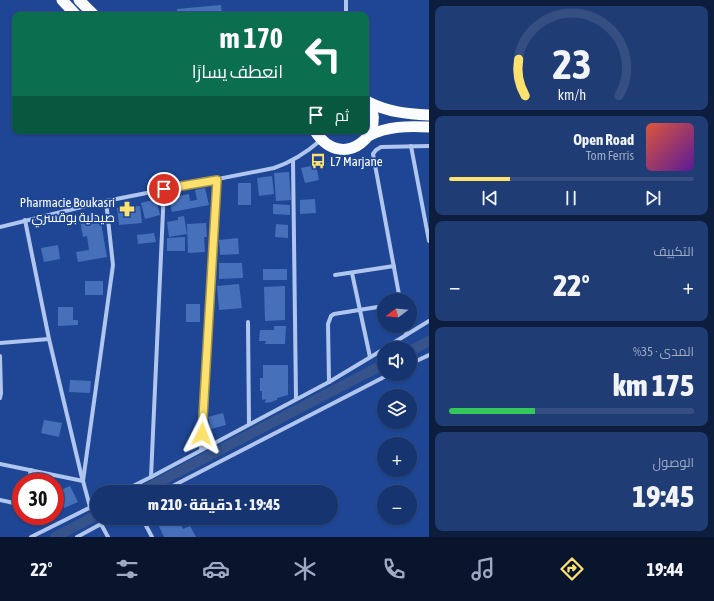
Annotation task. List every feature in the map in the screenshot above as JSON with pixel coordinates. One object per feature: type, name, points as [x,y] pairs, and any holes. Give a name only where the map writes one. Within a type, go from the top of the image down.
[{"type":"highway","points":[[62,0],[73,12]]},
{"type":"highway","points":[[79,0],[91,12]]},
{"type":"highway","points":[[369,102],[377,107],[396,112],[429,115]]},
{"type":"highway","points":[[369,105],[372,110],[373,119],[372,128],[369,134]]},
{"type":"highway","points":[[317,134],[327,145],[342,150],[357,146],[368,136],[393,127],[429,127]]},
{"type":"street","points":[[346,0],[346,12]]},
{"type":"street","points":[[0,227],[106,200],[274,168],[303,154],[315,134]]},
{"type":"street","points":[[411,146],[429,241]]},
{"type":"street","points":[[399,293],[373,154],[381,147],[429,146]]},
{"type":"street","points":[[293,160],[296,399]]},
{"type":"street","points":[[201,450],[217,180]]},
{"type":"street","points":[[151,477],[164,189]]},
{"type":"street","points":[[83,482],[112,265],[106,200]]},
{"type":"street","points":[[26,220],[48,340],[90,507],[31,537]]},
{"type":"street","points":[[335,276],[394,266]]},
{"type":"street","points":[[352,273],[370,357]]},
{"type":"street","points":[[328,382],[329,319],[334,314],[377,307]]},
{"type":"street","points":[[396,341],[429,321]]},
{"type":"street","points":[[248,322],[249,424]]},
{"type":"street","points":[[0,343],[48,340]]},
{"type":"street","points":[[137,485],[328,382],[377,352]]},
{"type":"street","points":[[0,356],[2,393],[0,398]]},
{"type":"street","points":[[417,361],[428,356]]},
{"type":"street","points":[[175,485],[377,381]]},
{"type":"street","points":[[0,464],[83,482]]},
{"type":"street","points":[[0,500],[12,503]]},
{"type":"street","points":[[77,537],[99,525]]},
{"type":"street","points":[[102,525],[108,537]]},
{"type":"street","points":[[146,525],[152,537]]},
{"type":"building","points":[[221,5],[222,12],[177,12],[177,9]]},
{"type":"building","points":[[316,165],[319,180],[305,183],[301,168]]},
{"type":"building","points":[[289,172],[291,200],[276,201],[274,173]]},
{"type":"building","points":[[272,176],[274,194],[259,196],[257,178]]},
{"type":"building","points":[[238,183],[251,183],[251,205],[238,205]]},
{"type":"building","points":[[205,188],[209,205],[172,212],[169,198],[189,194],[190,201],[197,200],[195,190]]},
{"type":"building","points":[[156,199],[160,215],[145,219],[141,203]]},
{"type":"building","points":[[315,199],[316,213],[300,214],[300,200]]},
{"type":"building","points":[[273,204],[290,205],[290,215],[273,214]]},
{"type":"building","points":[[140,206],[142,223],[119,225],[117,208]]},
{"type":"building","points":[[184,216],[187,234],[169,237],[167,222],[178,220],[178,217]]},
{"type":"building","points":[[100,217],[107,257],[78,262],[76,252],[89,250],[87,236],[83,237],[80,220]]},
{"type":"building","points":[[206,223],[207,237],[204,237],[205,252],[188,253],[187,224]]},
{"type":"building","points":[[276,224],[288,225],[288,238],[275,237]]},
{"type":"building","points":[[154,233],[156,242],[138,244],[137,235]]},
{"type":"building","points":[[185,237],[185,251],[167,251],[167,238]]},
{"type":"building","points":[[238,238],[239,254],[220,255],[219,240]]},
{"type":"building","points":[[58,245],[60,259],[44,262],[41,248]]},
{"type":"building","points":[[219,263],[242,263],[243,278],[219,279]]},
{"type":"building","points":[[263,269],[287,269],[287,280],[263,280]]},
{"type":"building","points":[[85,281],[103,281],[103,295],[85,295]]},
{"type":"building","points":[[239,284],[242,308],[219,310],[217,286]]},
{"type":"building","points":[[285,286],[285,320],[265,321],[264,287]]},
{"type":"building","points":[[186,304],[200,304],[200,322],[186,322]]},
{"type":"building","points":[[58,307],[73,307],[73,320],[78,320],[78,325],[58,326]]},
{"type":"building","points":[[274,326],[286,326],[285,344],[265,344],[266,341],[259,341],[260,330],[274,330]]},
{"type":"building","points":[[263,365],[288,365],[288,395],[277,398],[277,400],[272,402],[265,403],[266,399],[262,400],[260,378],[263,378]]},
{"type":"building","points":[[70,380],[91,381],[90,393],[69,392]]},
{"type":"building","points":[[223,413],[226,425],[211,429],[208,417]]},
{"type":"building","points":[[44,420],[62,423],[59,437],[41,433]]},
{"type":"building","points":[[70,486],[78,502],[64,508],[64,489]]},
{"type":"building","points":[[158,525],[181,525],[183,529],[190,526],[196,537],[164,537]]},
{"type":"waterway","points":[[417,347],[429,341]]},
{"type":"waterway","points":[[153,485],[377,368]]},
{"type":"waterway","points":[[55,537],[90,519]]},
{"type":"place","name":"L7 Marjane","points":[[318,161]]},
{"type":"place","name":"Pharmacie Boukasri صيدلية بوقسري","points":[[127,209]]},
{"type":"route","points":[[164,189],[217,180],[202,434]]}]
